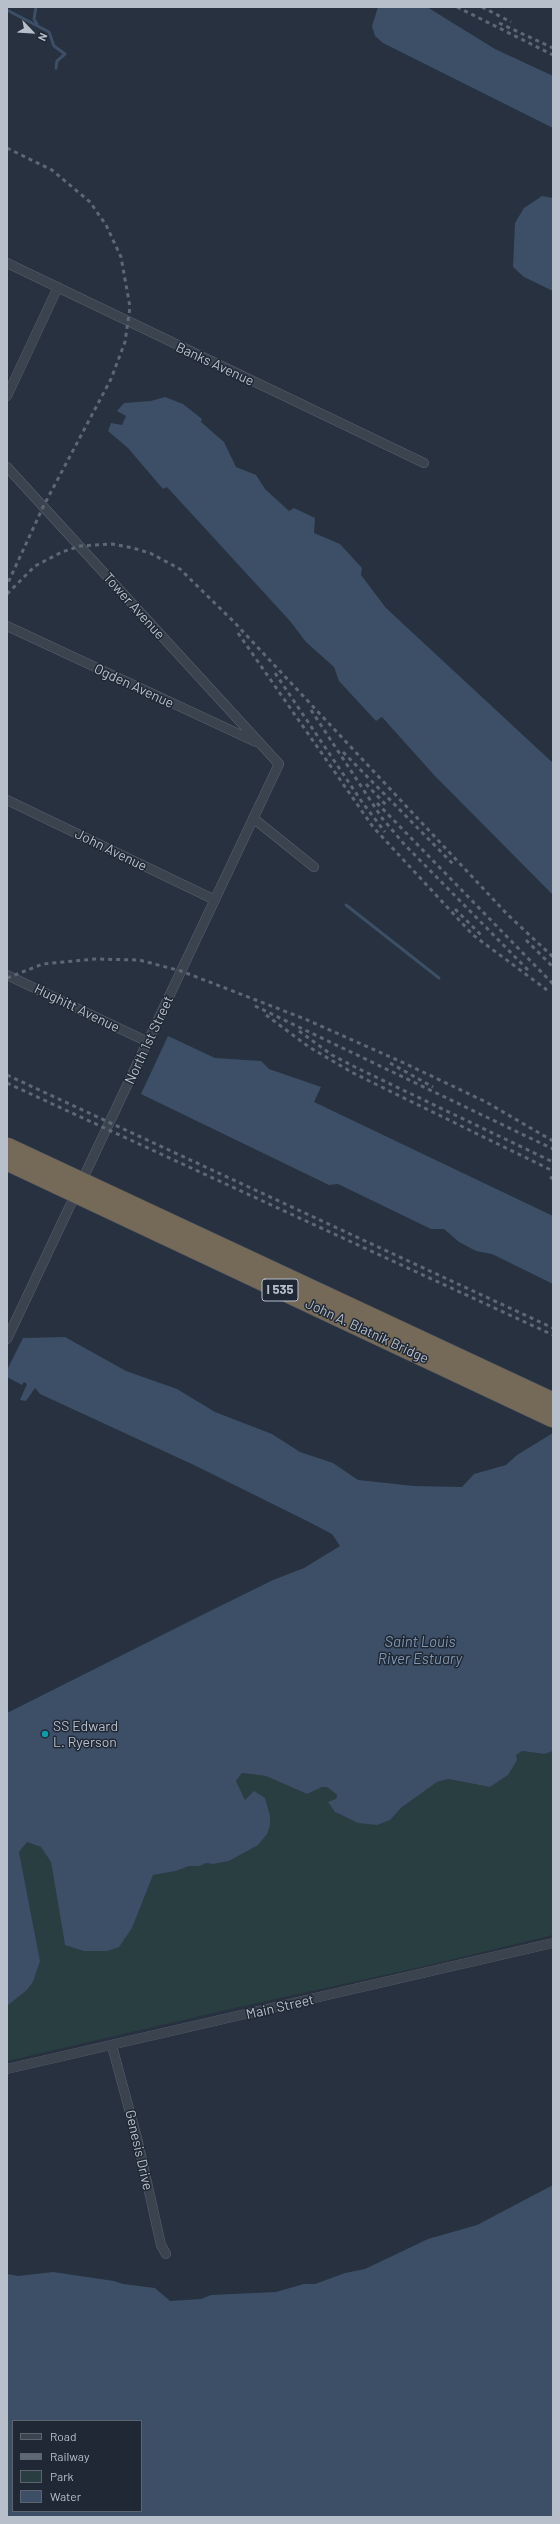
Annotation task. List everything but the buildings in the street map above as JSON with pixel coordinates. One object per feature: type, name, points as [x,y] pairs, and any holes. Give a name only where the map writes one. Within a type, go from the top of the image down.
[{"type":"highway","name":"John A. Blatnik Bridge","points":[[7,1146],[553,1401]]},
{"type":"highway","name":"John A. Blatnik Bridge","points":[[7,1162],[553,1419]]},
{"type":"street","name":"Banks Avenue","points":[[7,263],[424,463]]},
{"type":"street","points":[[7,396],[58,287]]},
{"type":"street","name":"Tower Avenue","points":[[7,467],[261,745]]},
{"type":"street","name":"Ogden Avenue","points":[[7,626],[261,745]]},
{"type":"street","name":"North 1st Street","points":[[7,1339],[278,764],[261,745]]},
{"type":"street","name":"John Avenue","points":[[7,800],[215,900]]},
{"type":"street","points":[[253,818],[314,867]]},
{"type":"street","name":"Hughitt Avenue","points":[[7,975],[148,1042]]},
{"type":"street","name":"Main Street","points":[[7,2069],[553,1943]]},
{"type":"street","name":"Genesis Drive","points":[[112,2046],[138,2142],[160,2245],[166,2254]]},
{"type":"green space","points":[[522,1751],[544,1754],[553,1751],[553,1935],[425,1966],[7,2061],[7,2006],[27,1990],[33,1982],[40,1961],[19,1852],[27,1842],[41,1847],[51,1862],[65,1945],[132,1928],[153,1875],[176,1871],[189,1866],[200,1866],[206,1863],[213,1864],[229,1861],[245,1852],[270,1825],[270,1816],[245,1800],[236,1781],[242,1773],[266,1776],[307,1794],[322,1787],[327,1787],[337,1796],[334,1808],[338,1814],[347,1818],[390,1820],[402,1807],[437,1782],[448,1779],[490,1787],[508,1775],[516,1755]]},
{"type":"water","points":[[378,7],[427,7],[495,49],[553,76],[553,128],[383,43],[375,36],[372,26]]},
{"type":"water","points":[[542,196],[553,198],[553,291],[524,277],[513,267],[515,223],[524,208]]},
{"type":"water","points":[[165,397],[183,404],[202,419],[201,422],[224,442],[236,467],[256,475],[265,489],[289,511],[294,508],[315,518],[314,533],[340,544],[362,568],[361,575],[386,608],[553,763],[553,895],[434,775],[382,717],[376,721],[339,681],[334,667],[306,642],[290,621],[167,487],[163,489],[128,448],[108,431],[111,423],[122,425],[126,416],[117,411],[124,403],[151,401]]},
{"type":"water","points":[[168,1036],[215,1058],[261,1061],[269,1069],[321,1087],[314,1102],[553,1216],[553,1284],[492,1254],[476,1251],[459,1242],[444,1229],[431,1229],[338,1184],[329,1185],[141,1094]]},
{"type":"water","name":"Saint Louis River Estuary","points":[[65,1337],[126,1371],[177,1389],[215,1412],[272,1434],[300,1452],[333,1463],[358,1480],[414,1486],[462,1487],[474,1474],[506,1465],[517,1455],[553,1433],[553,1751],[544,1754],[522,1751],[516,1755],[517,1760],[508,1775],[490,1787],[448,1779],[437,1782],[402,1807],[390,1820],[377,1825],[358,1823],[335,1812],[328,1802],[336,1799],[337,1795],[327,1787],[322,1787],[307,1794],[266,1776],[242,1773],[236,1781],[245,1800],[254,1791],[265,1798],[270,1816],[270,1825],[267,1834],[258,1845],[229,1861],[213,1864],[206,1863],[200,1866],[189,1866],[176,1871],[153,1875],[132,1928],[119,1947],[107,1951],[84,1951],[65,1945],[51,1862],[41,1847],[27,1842],[19,1852],[40,1961],[33,1982],[27,1990],[7,2006],[7,1713],[273,1580],[304,1568],[340,1546],[332,1534],[309,1522],[196,1466],[40,1394],[35,1388],[26,1401],[20,1400],[27,1384],[24,1382],[22,1385],[7,1377],[7,1370],[23,1338]]},
{"type":"water","points":[[553,2185],[553,2517],[7,2517],[7,2274],[18,2276],[53,2272],[155,2288],[170,2301],[201,2299],[211,2295],[276,2292],[304,2284],[315,2284],[345,2273],[365,2269],[428,2239],[477,2225]]},
{"type":"waterway","points":[[36,7],[34,19],[37,24]]},
{"type":"waterway","points":[[7,10],[49,32],[54,46],[65,54],[57,61],[56,68]]},
{"type":"waterway","points":[[346,905],[439,978]]},
{"type":"railway","points":[[457,7],[553,55]]},
{"type":"railway","points":[[482,7],[511,22]]},
{"type":"railway","points":[[499,23],[553,48]]},
{"type":"railway","points":[[7,148],[52,170],[90,202],[106,225],[121,257],[130,307],[125,342],[111,379],[43,507],[7,585]]},
{"type":"railway","points":[[7,594],[35,566],[62,552],[80,546],[112,544],[133,548],[150,553],[180,569],[234,622],[507,914],[553,957]]},
{"type":"railway","points":[[238,633],[373,827],[473,935],[547,990]]},
{"type":"railway","points":[[275,673],[362,802],[385,832]]},
{"type":"railway","points":[[311,710],[382,818],[404,844],[528,970]]},
{"type":"railway","points":[[343,752],[454,865]]},
{"type":"railway","points":[[366,784],[387,806]]},
{"type":"railway","points":[[377,803],[553,984]]},
{"type":"railway","points":[[455,909],[482,936]]},
{"type":"railway","points":[[526,940],[553,967]]},
{"type":"railway","points":[[7,978],[43,964],[95,959],[139,960],[181,971],[305,1019],[404,1063],[486,1102],[553,1141]]},
{"type":"railway","points":[[255,1006],[553,1149]]},
{"type":"railway","points":[[266,1015],[309,1047],[353,1073],[553,1171]]},
{"type":"railway","points":[[299,1031],[332,1055],[355,1067],[553,1162]]},
{"type":"railway","points":[[390,1063],[433,1087]]},
{"type":"railway","points":[[7,1075],[553,1328]]},
{"type":"railway","points":[[7,1083],[553,1335]]},
{"type":"place","name":"SS Edward L. Ryerson","points":[[45,1734]]}]
